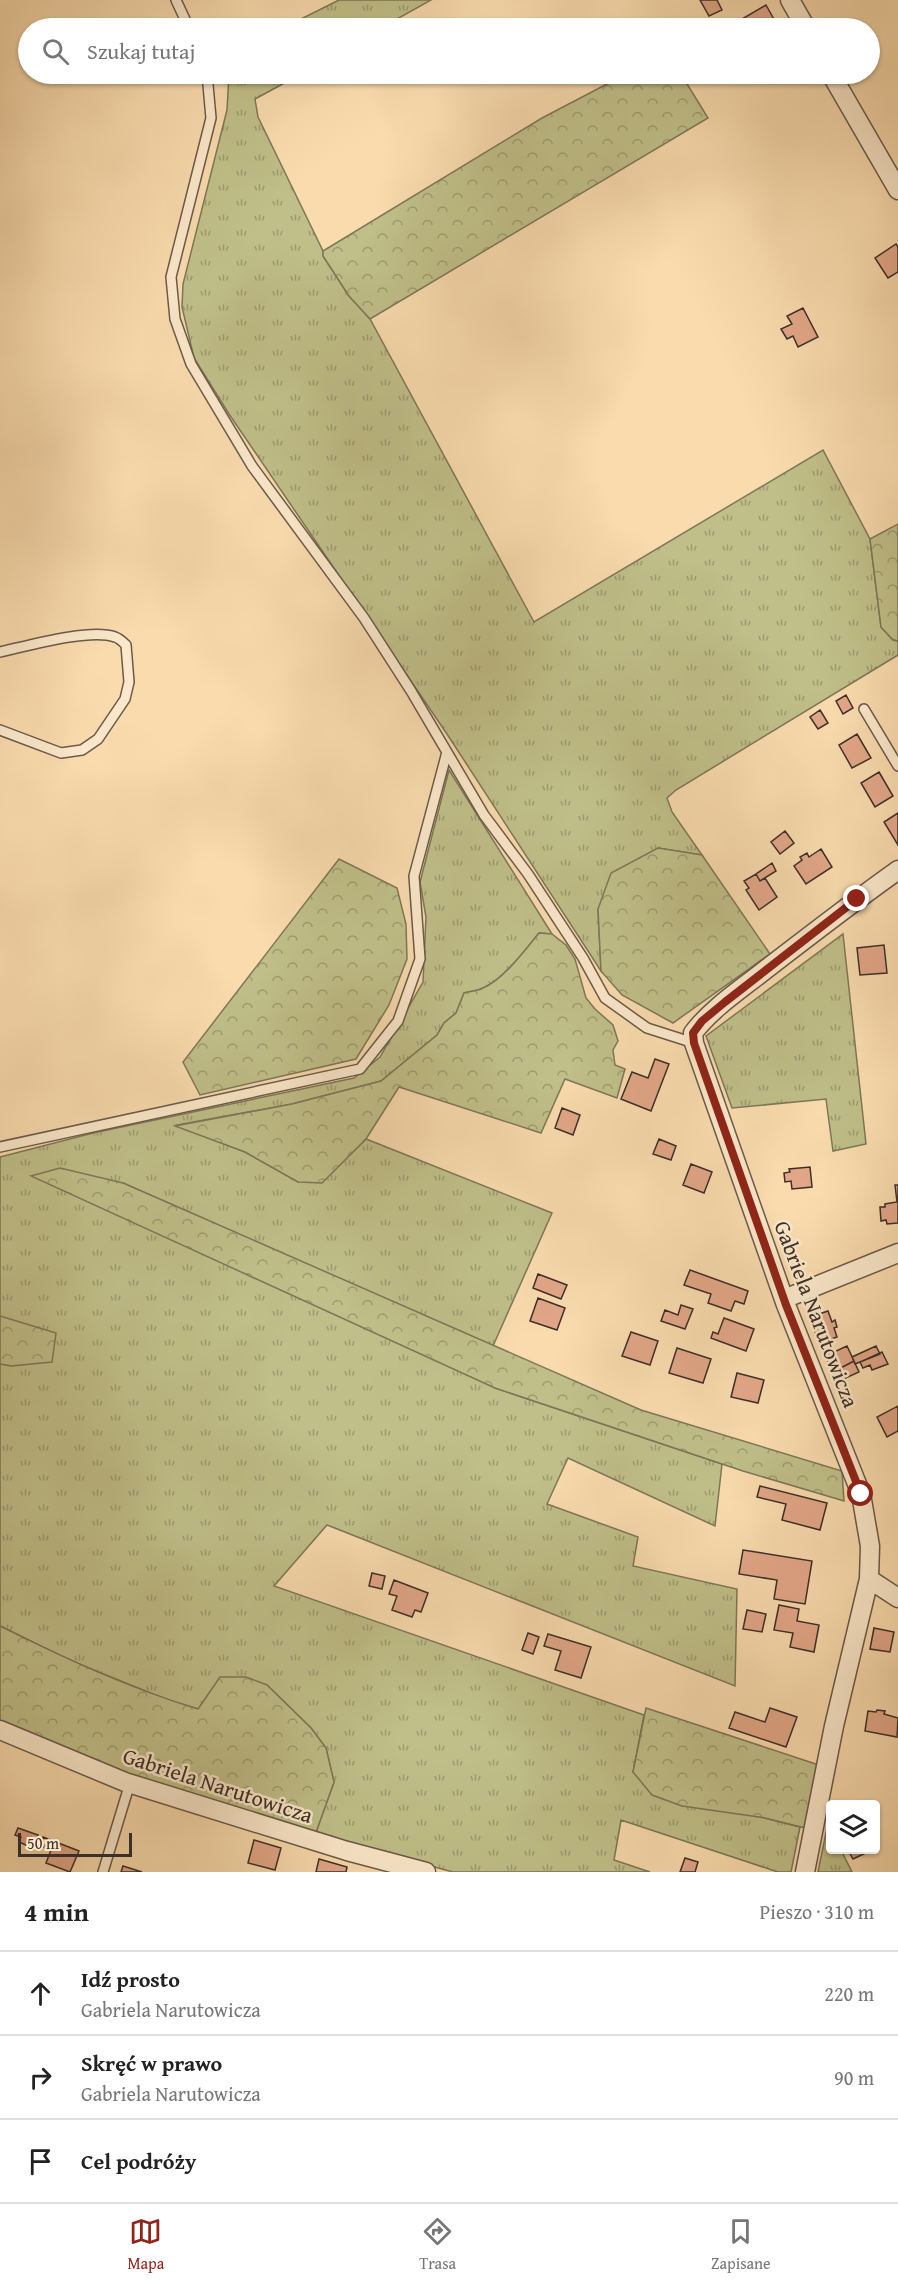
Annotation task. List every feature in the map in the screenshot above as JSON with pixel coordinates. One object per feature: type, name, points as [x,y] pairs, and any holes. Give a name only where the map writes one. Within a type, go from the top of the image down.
[{"type":"street","points":[[790,0],[800,18]]},
{"type":"street","points":[[837,84],[898,190]]},
{"type":"street","points":[[694,1043],[693,1033],[702,1021],[857,899],[898,870]]},
{"type":"street","name":"Gabriela Narutowicza","points":[[694,1043],[784,1299],[861,1494],[870,1546],[868,1579],[834,1726],[805,1872]]},
{"type":"street","points":[[784,1299],[898,1253]]},
{"type":"street","points":[[868,1579],[898,1598]]},
{"type":"street","name":"Gabriela Narutowicza","points":[[0,1731],[130,1783],[347,1851],[426,1872]]},
{"type":"lane","points":[[176,0],[184,18]]},
{"type":"lane","points":[[208,84],[211,118],[171,277],[176,319],[190,364],[252,466],[364,618],[411,691],[484,816],[528,874],[583,958],[605,998],[647,1028],[694,1043]]},
{"type":"lane","points":[[0,652],[67,638],[98,635],[116,637],[126,645],[129,682],[124,699],[104,732],[82,750],[62,753],[0,730]]},
{"type":"lane","points":[[864,709],[898,766]]},
{"type":"lane","points":[[0,1147],[360,1069],[398,1022],[420,959],[414,876],[447,752]]},
{"type":"lane","points":[[103,1872],[130,1783]]},
{"type":"green space","points":[[339,0],[431,0],[399,18],[303,18]]},
{"type":"green space","points":[[228,84],[283,84],[255,99],[258,117],[323,251],[323,256],[349,296],[370,319],[534,622],[823,450],[870,539],[881,627],[893,640],[898,641],[898,655],[676,790],[667,798],[672,812],[702,855],[658,848],[598,909],[601,971],[447,734],[229,414],[194,358],[182,307],[183,284],[227,110]]},
{"type":"green space","points":[[607,84],[687,84],[708,118],[370,319],[349,296],[323,256],[323,251],[542,118]]},
{"type":"green space","points":[[898,524],[898,641],[893,640],[881,627],[870,539]]},
{"type":"green space","points":[[449,770],[552,934],[539,933],[514,964],[491,984],[464,993],[456,1013],[444,1023],[437,1035],[381,1081],[292,1104],[177,1125],[245,1152],[298,1182],[337,1167],[366,1139],[552,1213],[493,1346],[123,1183],[495,1388],[722,1464],[715,1526],[568,1458],[547,1504],[638,1537],[633,1566],[737,1589],[735,1686],[327,1525],[274,1586],[644,1715],[633,1772],[765,1818],[800,1827],[791,1872],[778,1872],[621,1820],[614,1860],[650,1872],[453,1872],[315,1835],[334,1782],[326,1748],[311,1728],[267,1685],[198,1709],[165,1699],[69,1660],[0,1626],[0,1157],[93,1133],[354,1078],[380,1057],[423,982],[426,917],[420,882]]},
{"type":"green space","points":[[658,848],[702,855],[770,954],[673,1023],[622,995],[601,971],[598,909],[611,873]]},
{"type":"green space","points":[[339,859],[397,888],[406,924],[407,959],[389,1005],[356,1059],[200,1095],[183,1062]]},
{"type":"green space","points":[[539,933],[552,934],[566,945],[575,959],[586,998],[613,1025],[618,1041],[613,1050],[615,1065],[625,1069],[617,1098],[565,1079],[541,1133],[399,1087],[366,1139],[322,1183],[298,1182],[245,1152],[175,1126],[292,1104],[381,1081],[437,1035],[444,1023],[456,1013],[464,993],[491,984],[514,963]]},
{"type":"green space","points":[[843,934],[866,1144],[833,1151],[826,1099],[732,1108],[706,1036]]},
{"type":"green space","points":[[60,1168],[123,1183],[641,1410],[842,1471],[844,1501],[743,1471],[495,1388],[31,1176]]},
{"type":"green space","points":[[0,1316],[56,1333],[52,1362],[11,1366],[0,1364]]},
{"type":"green space","points":[[0,1626],[97,1672],[198,1709],[220,1677],[246,1677],[267,1685],[311,1728],[326,1748],[334,1782],[315,1835],[127,1773],[0,1723]]},
{"type":"green space","points":[[646,1708],[825,1767],[813,1830],[765,1818],[682,1806],[652,1795],[633,1772]]},
{"type":"green space","points":[[826,1833],[826,1854],[843,1854],[852,1872],[818,1872]]},
{"type":"building","points":[[700,0],[717,0],[722,10],[709,16]]},
{"type":"building","points":[[766,5],[773,18],[744,18]]},
{"type":"building","points":[[896,244],[898,272],[888,278],[875,258]]},
{"type":"building","points":[[803,308],[818,337],[798,347],[793,336],[787,339],[781,329],[792,324],[787,316]]},
{"type":"building","points":[[846,695],[853,708],[843,714],[836,701]]},
{"type":"building","points":[[820,710],[828,723],[818,729],[810,717]]},
{"type":"building","points":[[857,734],[871,758],[852,768],[839,745]]},
{"type":"building","points":[[879,772],[893,796],[875,807],[861,783]]},
{"type":"building","points":[[898,813],[898,845],[884,822]]},
{"type":"building","points":[[785,831],[794,843],[780,854],[771,842]]},
{"type":"building","points":[[821,849],[832,867],[806,884],[794,866],[802,860],[800,857],[807,853],[809,857]]},
{"type":"building","points":[[772,863],[776,871],[760,881],[756,874]]},
{"type":"building","points":[[756,874],[760,881],[765,878],[777,897],[759,910],[746,890],[749,888],[744,881]]},
{"type":"building","points":[[884,945],[887,973],[860,975],[857,948]]},
{"type":"building","points":[[655,1059],[669,1064],[651,1111],[621,1099],[632,1072],[648,1078]]},
{"type":"building","points":[[562,1108],[580,1115],[573,1135],[555,1128]]},
{"type":"building","points":[[659,1139],[676,1146],[671,1160],[653,1154]]},
{"type":"building","points":[[691,1164],[712,1172],[704,1193],[683,1185]]},
{"type":"building","points":[[810,1167],[812,1187],[792,1189],[791,1181],[785,1182],[784,1173],[790,1172],[789,1169]]},
{"type":"building","points":[[895,1185],[898,1185],[898,1223],[887,1224],[886,1220],[881,1221],[880,1207],[897,1202]]},
{"type":"building","points":[[690,1270],[748,1291],[744,1304],[735,1301],[731,1311],[708,1303],[711,1294],[684,1285]]},
{"type":"building","points":[[538,1274],[567,1285],[561,1299],[533,1288]]},
{"type":"building","points":[[538,1298],[565,1308],[557,1330],[530,1321]]},
{"type":"building","points":[[681,1305],[693,1309],[685,1329],[661,1321],[665,1310],[678,1315]]},
{"type":"building","points":[[828,1311],[832,1322],[835,1320],[837,1327],[834,1328],[837,1337],[819,1343],[812,1323],[821,1320],[819,1314]]},
{"type":"building","points":[[724,1318],[754,1329],[746,1351],[711,1338],[713,1332],[718,1334]]},
{"type":"building","points":[[631,1332],[658,1341],[650,1365],[622,1356]]},
{"type":"building","points":[[847,1346],[854,1361],[833,1372],[825,1356]]},
{"type":"building","points":[[876,1346],[880,1354],[855,1364],[852,1357]]},
{"type":"building","points":[[677,1348],[711,1359],[703,1383],[669,1373]]},
{"type":"building","points":[[882,1352],[888,1364],[872,1370],[870,1365],[863,1368],[860,1362]]},
{"type":"building","points":[[854,1361],[859,1372],[837,1382],[833,1372]]},
{"type":"building","points":[[737,1373],[764,1380],[758,1403],[731,1397]]},
{"type":"building","points":[[898,1406],[898,1431],[887,1437],[877,1417]]},
{"type":"building","points":[[760,1486],[827,1503],[820,1530],[782,1520],[786,1504],[757,1497]]},
{"type":"building","points":[[743,1550],[812,1561],[805,1604],[774,1599],[777,1580],[739,1574]]},
{"type":"building","points":[[372,1573],[385,1576],[382,1589],[369,1586]]},
{"type":"building","points":[[394,1580],[428,1593],[421,1612],[415,1610],[412,1617],[392,1610],[397,1596],[389,1594]]},
{"type":"building","points":[[779,1605],[799,1609],[797,1621],[819,1625],[814,1652],[790,1647],[793,1633],[774,1630]]},
{"type":"building","points":[[747,1610],[766,1614],[762,1632],[743,1629]]},
{"type":"building","points":[[874,1628],[894,1632],[890,1652],[870,1649]]},
{"type":"building","points":[[528,1633],[539,1637],[533,1654],[522,1650]]},
{"type":"building","points":[[548,1634],[591,1647],[581,1678],[555,1670],[561,1651],[544,1646]]},
{"type":"building","points":[[770,1708],[797,1717],[786,1747],[729,1728],[735,1712],[765,1722]]},
{"type":"building","points":[[877,1710],[885,1711],[884,1714],[898,1718],[897,1737],[865,1731],[868,1711],[876,1712]]},
{"type":"building","points":[[18,1828],[38,1835],[33,1848],[19,1842],[21,1837],[15,1835]]},
{"type":"building","points":[[43,1837],[79,1851],[70,1872],[46,1863],[51,1850],[40,1846]]},
{"type":"building","points":[[254,1840],[281,1848],[275,1870],[248,1863]]},
{"type":"building","points":[[850,1854],[864,1854],[853,1859]]},
{"type":"building","points":[[685,1858],[698,1862],[695,1872],[680,1872]]},
{"type":"building","points":[[319,1859],[347,1867],[346,1872],[316,1872]]},
{"type":"building","points":[[123,1866],[142,1872],[121,1872]]},
{"type":"route","points":[[857,899],[725,1002],[702,1021],[693,1033],[694,1043],[770,1263],[861,1494]]}]
